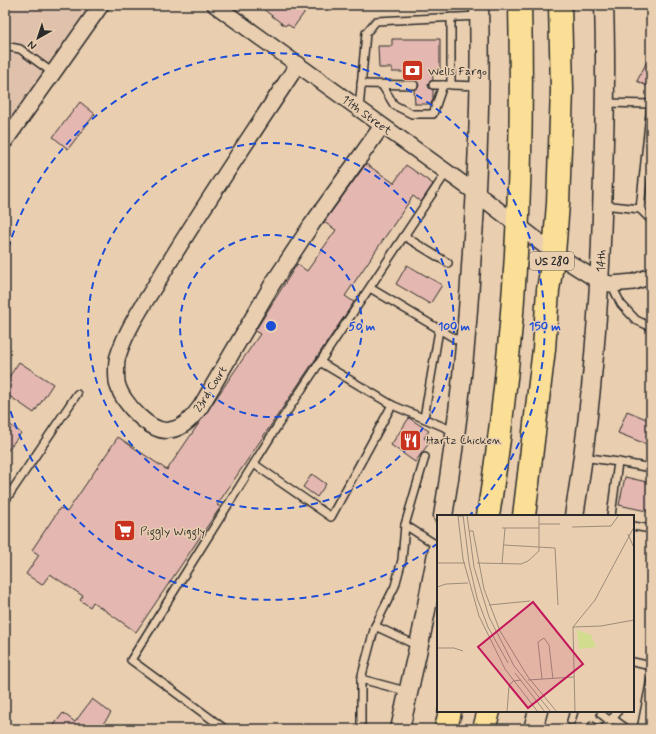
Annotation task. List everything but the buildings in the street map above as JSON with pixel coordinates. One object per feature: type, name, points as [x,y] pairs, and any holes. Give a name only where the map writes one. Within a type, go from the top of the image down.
[{"type":"highway","name":"US 280","points":[[488,515],[496,468],[514,298],[522,106],[520,5]]},
{"type":"highway","name":"US 280","points":[[524,515],[544,349],[548,290],[554,253],[558,204],[562,90],[560,5]]},
{"type":"highway","points":[[446,729],[450,712]]},
{"type":"highway","points":[[484,729],[489,712]]},
{"type":"street","points":[[5,141],[101,5]]},
{"type":"street","name":"11th Street","points":[[215,5],[446,173],[476,193],[554,253],[605,283]]},
{"type":"street","name":"14th","points":[[574,515],[583,457],[597,334],[605,283],[603,205],[605,103],[604,5]]},
{"type":"street","points":[[443,515],[456,432],[471,278],[476,193],[479,86],[479,10]]},
{"type":"street","name":"23rd Court","points":[[298,64],[187,233],[128,332],[117,357],[118,386],[132,411],[156,428],[169,431],[182,426],[192,417],[201,406],[273,283],[312,224],[382,126]]},
{"type":"street","points":[[605,283],[634,282],[651,276]]},
{"type":"street","points":[[400,729],[419,646],[437,552]]},
{"type":"street","points":[[533,729],[538,712]]},
{"type":"lane","points":[[359,110],[366,34],[376,21],[451,17],[479,10]]},
{"type":"lane","points":[[451,17],[451,86]]},
{"type":"lane","points":[[5,46],[20,49],[53,73]]},
{"type":"lane","points":[[361,84],[414,85]]},
{"type":"lane","points":[[382,85],[394,105],[412,114],[433,114],[443,85]]},
{"type":"lane","points":[[433,85],[479,86]]},
{"type":"lane","points":[[605,103],[651,104],[640,210]]},
{"type":"lane","points":[[226,729],[131,660],[254,464],[446,173]]},
{"type":"lane","points":[[603,205],[640,210],[651,220]]},
{"type":"lane","points":[[404,236],[448,263]]},
{"type":"lane","points":[[605,283],[621,304],[636,320],[651,327]]},
{"type":"lane","points":[[370,288],[465,345]]},
{"type":"lane","points":[[424,418],[440,330]]},
{"type":"lane","points":[[320,362],[392,405],[456,432]]},
{"type":"lane","points":[[5,501],[77,394]]},
{"type":"lane","points":[[254,464],[332,517],[392,405]]},
{"type":"lane","points":[[361,729],[361,679],[375,626],[395,586],[402,560],[405,525],[425,457]]},
{"type":"lane","points":[[583,457],[651,468]]},
{"type":"lane","points":[[610,515],[618,462]]},
{"type":"lane","points":[[405,525],[437,546]]},
{"type":"lane","points":[[634,526],[651,529]]},
{"type":"lane","points":[[375,626],[419,646]]},
{"type":"lane","points":[[634,662],[651,666]]},
{"type":"lane","points":[[361,679],[409,692]]},
{"type":"lane","points":[[641,729],[649,700],[651,679]]},
{"type":"lane","points":[[571,722],[576,712]]},
{"type":"lane","points":[[604,729],[617,713],[616,712]]},
{"type":"lane","points":[[601,714],[626,729]]},
{"type":"shaded area","points":[[5,5],[90,5],[5,124]]},
{"type":"place","name":"Wells Fargo","points":[[412,71]]},
{"type":"place","name":"Hartz Chicken","points":[[411,440]]},
{"type":"place","name":"Piggly Wiggly","points":[[125,531]]}]
